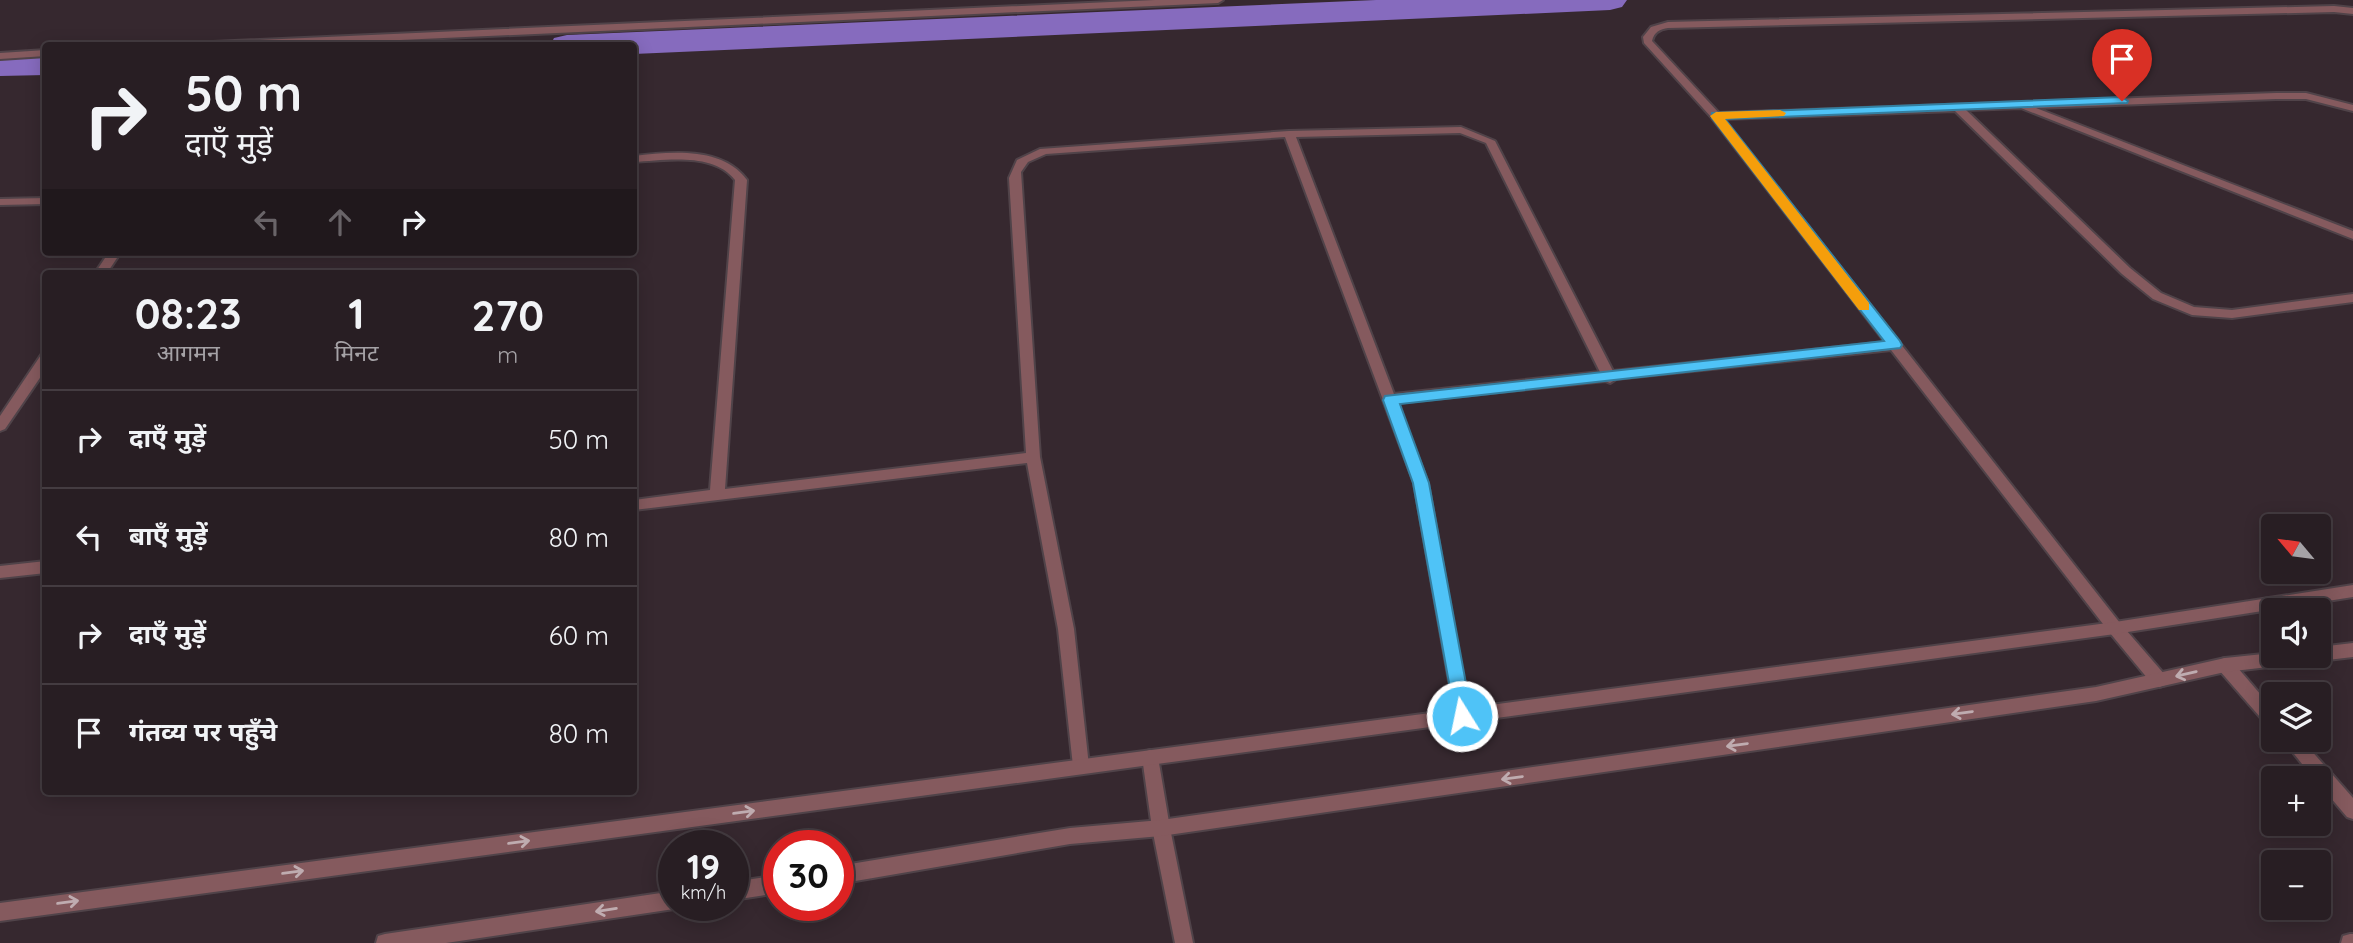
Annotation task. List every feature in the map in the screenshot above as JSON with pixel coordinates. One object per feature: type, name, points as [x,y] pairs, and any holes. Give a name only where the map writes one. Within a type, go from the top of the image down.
[{"type":"street","points":[[280,42],[1218,0]]},
{"type":"street","points":[[2159,680],[2115,628],[1716,116],[1647,41],[1654,28],[1668,25],[2334,9],[2353,11]]},
{"type":"street","points":[[0,56],[42,53]]},
{"type":"street","points":[[1716,116],[2276,96],[2306,96],[2353,108]]},
{"type":"street","points":[[2020,105],[2353,235]]},
{"type":"street","points":[[1957,107],[2126,271],[2157,296],[2192,311],[2232,314],[2353,298]]},
{"type":"street","points":[[1081,766],[1066,629],[1032,457],[1015,168],[1023,158],[1044,151],[1289,134],[1461,130],[1490,141],[1610,377]]},
{"type":"street","points":[[1289,134],[1421,483],[1462,716]]},
{"type":"street","points":[[637,159],[680,155],[729,167],[741,180],[717,496]]},
{"type":"street","points":[[0,202],[42,201]]},
{"type":"street","points":[[1390,400],[1894,345]]},
{"type":"street","points":[[0,426],[42,364]]},
{"type":"street","points":[[637,505],[1032,457]]},
{"type":"street","points":[[0,572],[42,567]]},
{"type":"street","points":[[0,912],[2115,628],[2353,591]]},
{"type":"street","points":[[2331,653],[2353,650]]},
{"type":"street","points":[[854,872],[1070,836],[1161,828],[2096,694],[2225,665],[2261,661]]},
{"type":"street","points":[[2225,665],[2261,706]]},
{"type":"street","points":[[2301,752],[2353,811]]},
{"type":"street","points":[[1150,757],[1184,943]]},
{"type":"street","points":[[385,943],[430,940],[658,903]]},
{"type":"waterway","points":[[637,43],[1610,0]]},
{"type":"waterway","points":[[0,65],[42,64]]},
{"type":"slow traffic","points":[[1780,113],[1716,116],[1864,306]]},
{"type":"route","points":[[1462,716],[1421,483],[1390,400],[1894,345],[1716,116],[2122,101]]}]
